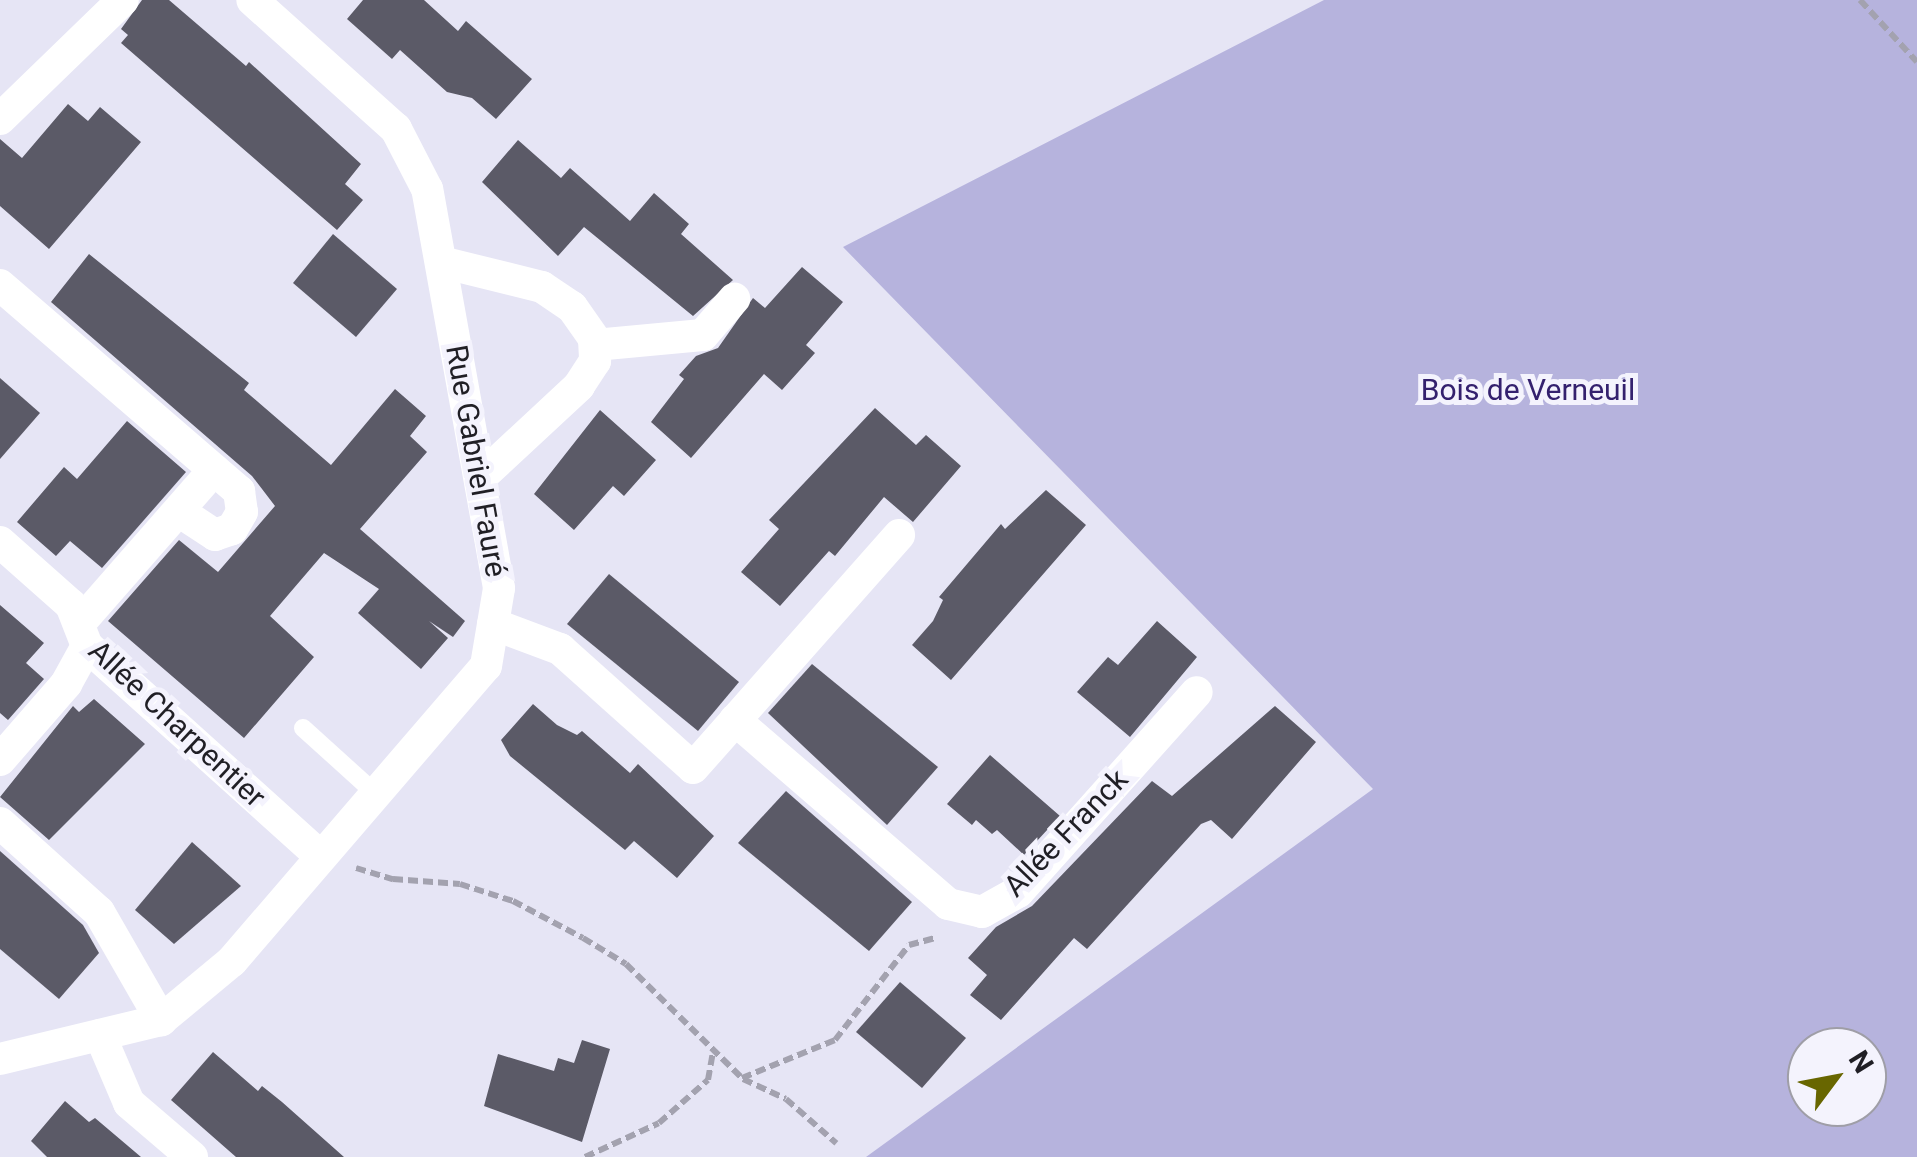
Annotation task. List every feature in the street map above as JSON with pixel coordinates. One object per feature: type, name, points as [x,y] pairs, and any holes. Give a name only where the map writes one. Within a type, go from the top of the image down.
[{"type":"street","points":[[0,119],[123,0]]},
{"type":"street","name":"Rue Gabriel Fauré","points":[[161,1020],[232,961],[486,666],[499,588],[427,189],[396,129],[252,0]]},
{"type":"street","points":[[441,262],[542,286],[572,307],[595,344],[595,361],[579,386],[480,478]]},
{"type":"street","points":[[0,285],[239,492],[242,512],[232,529],[215,535],[180,512]]},
{"type":"street","points":[[595,344],[703,335],[734,299]]},
{"type":"street","points":[[0,760],[66,684],[83,635],[214,470]]},
{"type":"street","points":[[493,624],[560,650],[693,768],[899,535]]},
{"type":"street","name":"Allée Charpentier","points":[[0,542],[71,605],[83,635],[321,857]]},
{"type":"street","name":"Allée Franck","points":[[735,720],[948,904],[982,912],[1018,892],[1197,692]]},
{"type":"street","points":[[0,822],[99,912],[161,1020],[0,1059]]},
{"type":"street","points":[[100,1035],[129,1103],[192,1157]]},
{"type":"lane","points":[[303,728],[376,794]]},
{"type":"path","points":[[1860,0],[1917,62]]},
{"type":"path","points":[[321,857],[393,879],[460,884],[513,902],[626,964],[742,1078],[786,1098],[836,1144]]},
{"type":"path","points":[[742,1078],[835,1040],[909,945],[946,935],[982,912]]},
{"type":"path","points":[[584,1157],[658,1123],[708,1080],[714,1050]]},
{"type":"green space","name":"Bois de Verneuil","points":[[1324,0],[1917,0],[1917,1157],[866,1157],[1373,789],[843,247]]},
{"type":"building","points":[[142,0],[169,0],[246,66],[249,62],[361,164],[345,184],[363,200],[337,230],[121,43],[128,35],[121,29]]},
{"type":"building","points":[[363,0],[424,0],[458,31],[466,21],[532,79],[496,119],[472,98],[447,92],[400,50],[392,59],[347,19]]},
{"type":"building","points":[[68,104],[88,121],[100,107],[141,142],[49,249],[0,206],[0,139],[22,158]]},
{"type":"building","points":[[518,140],[561,178],[570,168],[630,221],[654,193],[689,224],[681,234],[733,280],[693,316],[584,227],[558,256],[482,182]]},
{"type":"building","points":[[333,234],[397,289],[356,337],[293,283]]},
{"type":"building","points":[[89,254],[249,383],[244,390],[331,465],[395,389],[426,416],[410,436],[427,452],[360,529],[465,621],[453,637],[429,621],[448,638],[421,669],[358,613],[379,589],[324,553],[270,616],[314,657],[244,738],[108,621],[179,540],[218,572],[275,506],[252,476],[51,302]]},
{"type":"building","points":[[802,267],[843,302],[806,345],[815,353],[782,390],[764,374],[691,458],[651,422],[684,379],[679,375],[696,356],[718,348],[753,298],[765,308]]},
{"type":"building","points":[[0,378],[40,413],[0,459]]},
{"type":"building","points":[[875,408],[916,445],[926,435],[961,466],[913,522],[884,497],[835,556],[829,551],[780,606],[741,572],[779,529],[769,520]]},
{"type":"building","points":[[600,410],[656,460],[624,496],[613,486],[574,530],[534,494]]},
{"type":"building","points":[[127,421],[186,472],[102,568],[70,541],[56,556],[17,522],[64,467],[77,479]]},
{"type":"building","points":[[1046,490],[1086,525],[951,680],[912,645],[933,621],[943,600],[939,597],[1001,524],[1005,529]]},
{"type":"building","points":[[609,574],[739,682],[698,731],[567,624]]},
{"type":"building","points":[[0,605],[44,643],[26,663],[44,679],[8,720],[0,713]]},
{"type":"building","points":[[1157,621],[1197,657],[1130,737],[1077,692],[1108,657],[1118,665]]},
{"type":"building","points":[[812,664],[938,767],[887,825],[768,713]]},
{"type":"building","points":[[94,699],[145,744],[49,840],[0,797],[73,706],[79,712]]},
{"type":"building","points":[[533,704],[557,725],[577,735],[582,731],[630,773],[638,764],[714,836],[677,878],[634,841],[625,850],[510,756],[501,740]]},
{"type":"building","points":[[1275,706],[1316,742],[1232,839],[1211,820],[1201,824],[1087,949],[1074,938],[1001,1020],[970,995],[987,975],[968,958],[996,927],[1032,906],[1152,781],[1172,796]]},
{"type":"building","points":[[990,755],[1060,816],[1024,855],[997,830],[992,834],[976,820],[972,825],[947,804]]},
{"type":"building","points":[[786,791],[912,902],[869,951],[738,843]]},
{"type":"building","points":[[192,842],[241,886],[174,944],[135,910]]},
{"type":"building","points":[[0,851],[83,925],[99,953],[59,999],[0,949]]},
{"type":"building","points":[[900,982],[966,1038],[922,1088],[856,1032]]},
{"type":"building","points":[[582,1040],[610,1049],[582,1142],[484,1106],[498,1054],[554,1071],[558,1058],[574,1063]]},
{"type":"building","points":[[213,1052],[258,1091],[262,1086],[282,1102],[344,1157],[236,1157],[171,1100]]},
{"type":"building","points":[[65,1101],[89,1122],[95,1118],[141,1157],[47,1157],[31,1141]]}]
